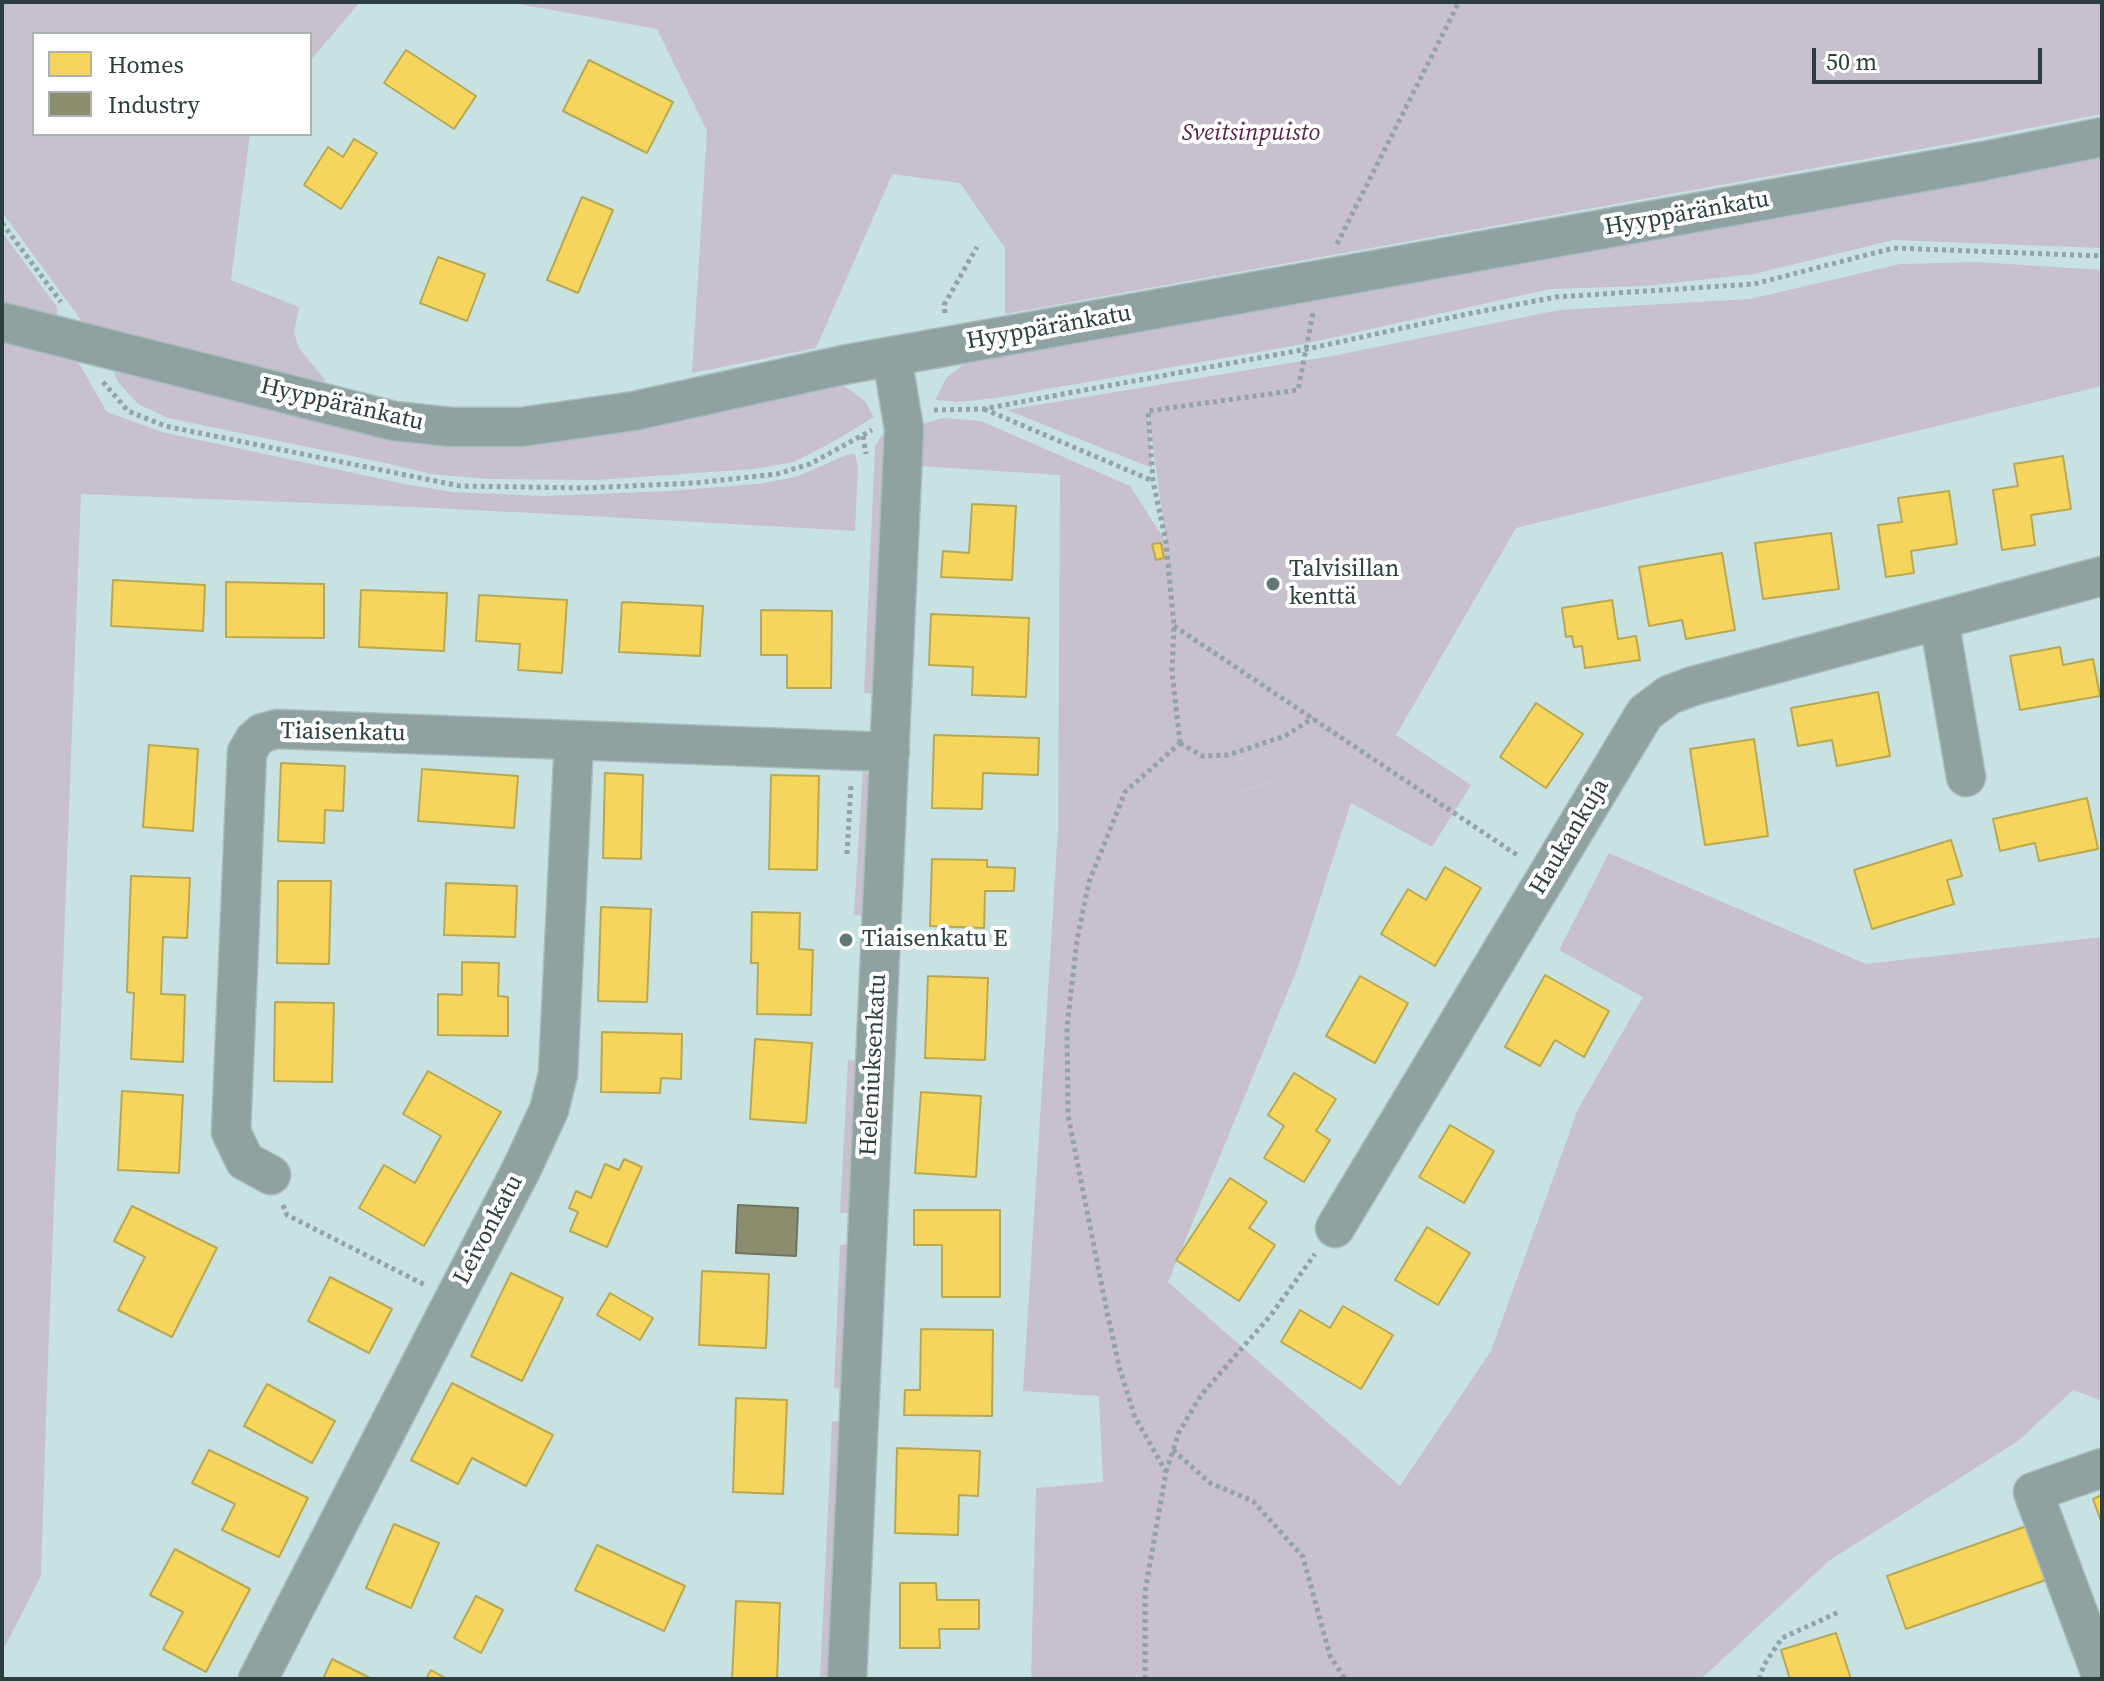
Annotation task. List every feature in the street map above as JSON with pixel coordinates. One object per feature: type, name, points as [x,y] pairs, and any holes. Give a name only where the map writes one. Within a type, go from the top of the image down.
[{"type":"street","name":"Hyyppäränkatu","points":[[2,322],[394,421],[451,427],[521,427],[581,420],[949,346],[2102,137]]},
{"type":"street","name":"Heleniuksenkatu","points":[[847,1679],[904,429],[892,357]]},
{"type":"street","name":"Haukankuja","points":[[1335,1228],[1645,713],[1669,695],[1693,686],[2102,576]]},
{"type":"street","points":[[1939,620],[1966,777]]},
{"type":"street","name":"Tiaisenkatu","points":[[271,1175],[245,1161],[231,1132],[247,752],[262,733],[277,729],[890,752]]},
{"type":"street","name":"Leivonkatu","points":[[258,1679],[549,1110],[558,1074],[574,741]]},
{"type":"street","points":[[2102,1468],[2033,1492],[2102,1677]]},
{"type":"path","points":[[1180,743],[1172,672],[1174,626],[1166,542],[1153,481],[1148,411],[1298,390],[1319,280],[1459,2]]},
{"type":"path","points":[[949,346],[944,305],[977,247]]},
{"type":"path","points":[[983,409],[1153,481]]},
{"type":"path","points":[[1174,626],[1547,875]]},
{"type":"path","points":[[1180,743],[1202,756],[1228,755],[1285,736],[1313,718]]},
{"type":"path","points":[[1166,1472],[1135,1417],[1107,1312],[1068,1115],[1067,1027],[1077,940],[1089,882],[1125,792],[1180,743]]},
{"type":"path","points":[[271,1175],[287,1215],[453,1299]]},
{"type":"path","points":[[1145,1679],[1145,1592],[1166,1472],[1179,1432],[1201,1395],[1271,1315],[1335,1228]]},
{"type":"path","points":[[1173,1450],[1210,1483],[1253,1501],[1303,1557],[1330,1656],[1345,1679]]},
{"type":"path","points":[[1759,1679],[1764,1665],[1782,1638],[1839,1612]]},
{"type":"shaded area","points":[[895,2],[1183,2],[1005,248],[960,183],[892,174],[906,143],[886,9]]},
{"type":"shaded area","points":[[2,175],[15,181],[210,336],[231,280],[299,307],[294,333],[299,348],[325,380],[319,387],[84,324],[2,212]]},
{"type":"shaded area","points":[[2,232],[57,307],[58,315],[2,303]]},
{"type":"shaded area","name":"Talvisillan kenttä","points":[[1354,383],[1441,429],[1298,773],[1237,793],[1221,729],[1172,672],[1174,625],[1148,411]]},
{"type":"shaded area","points":[[841,384],[864,400],[874,417],[831,443],[806,389]]},
{"type":"shaded area","points":[[593,434],[596,480],[490,479],[431,474],[390,464],[395,437]]},
{"type":"shaded area","points":[[882,435],[886,448],[875,694],[864,693],[875,447]]},
{"type":"shaded area","points":[[405,484],[453,492],[545,496],[669,491],[609,517],[415,507]]},
{"type":"shaded area","points":[[863,768],[870,778],[863,916],[854,915]]},
{"type":"shaded area","points":[[848,1060],[859,1061],[851,1213],[840,1213]]},
{"type":"shaded area","points":[[850,1244],[843,1389],[834,1388],[840,1245]]},
{"type":"shaded area","points":[[2,1383],[47,1388],[41,1576],[2,1652]]},
{"type":"shaded area","points":[[832,1421],[842,1422],[831,1679],[820,1679]]},
{"type":"green space","points":[[2,2],[360,2],[312,59],[312,32],[32,32],[32,136],[250,136],[231,280],[210,337],[192,341],[93,314],[15,181],[2,175]]},
{"type":"green space","points":[[507,2],[895,2],[887,9],[906,143],[816,348],[692,373],[707,131],[657,29]]},
{"type":"green space","name":"Sveitsinpuisto","points":[[1183,2],[2102,2],[2102,114],[1005,314],[1005,248]]},
{"type":"green space","points":[[2102,155],[2102,248],[1893,240],[1754,274],[1644,286],[1550,289],[1304,344],[996,398],[958,402],[935,400],[947,377],[963,365],[991,353]]},
{"type":"green space","points":[[1977,262],[2102,270],[2102,386],[1516,528],[1396,735],[1471,785],[1432,847],[1351,803],[1298,967],[1168,1282],[1400,1486],[1491,1351],[1578,1109],[1643,997],[1559,950],[1609,853],[1866,964],[2102,937],[2102,1401],[2073,1390],[2018,1441],[1830,1560],[1701,1679],[1031,1679],[1036,1488],[1103,1482],[1099,1396],[1023,1391],[1058,829],[1060,475],[921,466],[922,424],[943,418],[981,421],[1130,486],[1166,542],[1174,625],[1172,672],[1221,729],[1238,793],[1298,773],[1277,712],[1326,705],[1441,429],[1354,383],[1148,411],[1152,468],[1007,410],[1332,356],[1559,310],[1750,299],[1900,264]]},
{"type":"green space","points":[[2,338],[74,355],[107,412],[162,432],[405,484],[415,507],[81,494],[47,1388],[2,1383]]},
{"type":"green space","points":[[111,365],[395,437],[390,464],[168,418],[138,404],[118,382]]},
{"type":"green space","points":[[806,389],[831,443],[794,462],[754,469],[596,480],[593,434]]},
{"type":"green space","points":[[855,454],[858,467],[855,531],[609,517],[669,491],[758,484],[796,477]]},
{"type":"building: Homes","points":[[406,50],[476,96],[454,129],[384,83]]},
{"type":"building: Homes","points":[[589,60],[673,102],[647,153],[563,111]]},
{"type":"building: Homes","points":[[354,139],[377,153],[341,209],[304,185],[328,147],[343,157]]},
{"type":"building: Homes","points":[[582,197],[613,210],[578,293],[547,280]]},
{"type":"building: Homes","points":[[438,257],[485,274],[467,321],[420,303]]},
{"type":"building: Homes","points":[[2063,456],[2071,509],[2031,515],[2035,545],[2002,550],[1993,490],[2018,486],[2014,464]]},
{"type":"building: Homes","points":[[1949,491],[1957,544],[1911,551],[1914,573],[1886,577],[1878,525],[1902,522],[1898,498]]},
{"type":"building: Homes","points":[[972,504],[1016,506],[1012,580],[941,577],[943,551],[969,553]]},
{"type":"building: Homes","points":[[1831,533],[1839,589],[1763,599],[1755,543]]},
{"type":"building: Homes","points":[[1161,543],[1164,558],[1156,560],[1152,544]]},
{"type":"building: Homes","points":[[1722,553],[1735,630],[1686,639],[1682,620],[1649,626],[1639,567]]},
{"type":"building: Homes","points":[[113,580],[205,585],[203,631],[111,626]]},
{"type":"building: Homes","points":[[226,582],[324,584],[324,638],[226,637]]},
{"type":"building: Homes","points":[[361,590],[447,593],[444,651],[359,647]]},
{"type":"building: Homes","points":[[479,595],[567,600],[562,673],[518,670],[520,644],[476,641]]},
{"type":"building: Homes","points":[[1612,600],[1618,639],[1636,636],[1640,660],[1585,668],[1582,646],[1574,647],[1572,636],[1566,637],[1562,608]]},
{"type":"building: Homes","points":[[622,602],[703,606],[700,656],[619,652]]},
{"type":"building: Homes","points":[[761,610],[832,611],[831,688],[787,688],[787,655],[761,655]]},
{"type":"building: Homes","points":[[931,614],[1029,618],[1026,697],[972,695],[973,667],[929,665]]},
{"type":"building: Homes","points":[[2060,647],[2063,665],[2093,659],[2100,696],[2020,710],[2010,656]]},
{"type":"building: Homes","points":[[1878,692],[1890,756],[1837,766],[1832,740],[1798,746],[1791,708]]},
{"type":"building: Homes","points":[[1536,703],[1583,734],[1546,788],[1500,757]]},
{"type":"building: Homes","points":[[934,735],[1039,738],[1038,775],[983,773],[982,809],[932,808]]},
{"type":"building: Homes","points":[[1754,739],[1768,836],[1705,845],[1690,749]]},
{"type":"building: Homes","points":[[149,745],[198,749],[193,831],[143,827]]},
{"type":"building: Homes","points":[[281,763],[345,766],[343,811],[325,810],[324,843],[278,841]]},
{"type":"building: Homes","points":[[422,769],[518,776],[514,828],[418,821]]},
{"type":"building: Homes","points":[[605,773],[643,775],[641,859],[603,858]]},
{"type":"building: Homes","points":[[771,775],[819,776],[817,870],[769,869]]},
{"type":"building: Homes","points":[[2087,798],[2098,849],[2039,861],[2035,843],[2000,851],[1993,819]]},
{"type":"building: Homes","points":[[1951,840],[1962,876],[1947,880],[1954,904],[1872,929],[1854,870]]},
{"type":"building: Homes","points":[[932,859],[987,860],[987,867],[1015,868],[1014,891],[985,891],[984,928],[930,926]]},
{"type":"building: Homes","points":[[1445,867],[1481,888],[1435,966],[1381,934],[1408,889],[1426,900]]},
{"type":"building: Homes","points":[[131,876],[190,878],[187,938],[163,937],[161,994],[185,995],[183,1062],[131,1059],[134,993],[127,992]]},
{"type":"building: Homes","points":[[278,881],[331,881],[329,964],[277,963]]},
{"type":"building: Homes","points":[[446,883],[517,886],[515,937],[444,935]]},
{"type":"building: Homes","points":[[601,907],[651,909],[647,1002],[598,1001]]},
{"type":"building: Homes","points":[[752,912],[800,913],[799,949],[813,950],[811,1015],[757,1014],[758,963],[751,963]]},
{"type":"building: Homes","points":[[462,962],[499,963],[498,996],[508,997],[508,1036],[438,1035],[438,994],[462,995]]},
{"type":"building: Homes","points":[[1545,975],[1609,1011],[1584,1057],[1555,1040],[1540,1066],[1505,1047]]},
{"type":"building: Homes","points":[[928,976],[988,978],[985,1060],[925,1058]]},
{"type":"building: Homes","points":[[1360,976],[1408,1003],[1375,1063],[1326,1036]]},
{"type":"building: Homes","points":[[275,1002],[334,1003],[332,1082],[274,1081]]},
{"type":"building: Homes","points":[[602,1032],[682,1034],[681,1079],[661,1078],[660,1093],[601,1092]]},
{"type":"building: Homes","points":[[755,1039],[812,1043],[806,1123],[750,1119]]},
{"type":"building: Homes","points":[[428,1071],[501,1112],[424,1246],[359,1208],[384,1165],[415,1183],[441,1136],[403,1114]]},
{"type":"building: Homes","points":[[1294,1073],[1336,1099],[1316,1131],[1330,1140],[1304,1182],[1264,1158],[1284,1126],[1268,1115]]},
{"type":"building: Homes","points":[[122,1091],[183,1095],[179,1173],[118,1170]]},
{"type":"building: Homes","points":[[921,1092],[981,1096],[976,1177],[915,1173]]},
{"type":"building: Homes","points":[[1450,1125],[1494,1151],[1464,1203],[1419,1177]]},
{"type":"building: Homes","points":[[624,1159],[642,1167],[607,1247],[570,1231],[578,1212],[569,1208],[576,1191],[591,1198],[605,1164],[619,1170]]},
{"type":"building: Homes","points":[[1230,1178],[1267,1202],[1249,1228],[1275,1245],[1239,1301],[1176,1260]]},
{"type":"building: Homes","points":[[132,1206],[217,1248],[172,1337],[118,1310],[145,1257],[114,1241]]},
{"type":"building: Homes","points":[[914,1210],[1000,1210],[1000,1297],[942,1297],[942,1245],[914,1245]]},
{"type":"building: Homes","points":[[1427,1227],[1470,1253],[1438,1305],[1395,1280]]},
{"type":"building: Homes","points":[[702,1271],[769,1274],[766,1348],[699,1345]]},
{"type":"building: Homes","points":[[511,1273],[563,1298],[522,1381],[471,1356]]},
{"type":"building: Homes","points":[[330,1277],[392,1309],[369,1353],[308,1321]]},
{"type":"building: Homes","points":[[610,1293],[653,1318],[640,1340],[597,1315]]},
{"type":"building: Homes","points":[[1343,1306],[1393,1335],[1361,1389],[1281,1342],[1300,1310],[1330,1328]]},
{"type":"building: Homes","points":[[921,1329],[993,1330],[992,1416],[904,1415],[905,1390],[920,1390]]},
{"type":"building: Homes","points":[[452,1383],[553,1435],[526,1486],[472,1458],[458,1484],[411,1460]]},
{"type":"building: Homes","points":[[267,1384],[335,1421],[312,1463],[244,1426]]},
{"type":"building: Homes","points":[[736,1398],[787,1400],[783,1494],[733,1492]]},
{"type":"building: Homes","points":[[897,1448],[980,1451],[978,1496],[959,1495],[958,1535],[895,1533]]},
{"type":"building: Homes","points":[[209,1450],[308,1498],[279,1557],[222,1530],[235,1504],[192,1483]]},
{"type":"building: Homes","points":[[2102,1495],[2102,1524],[2093,1499]]},
{"type":"building: Homes","points":[[2038,1522],[2057,1576],[1906,1629],[1887,1576]]},
{"type":"building: Homes","points":[[394,1524],[439,1543],[411,1608],[366,1588]]},
{"type":"building: Homes","points":[[597,1545],[685,1586],[664,1631],[575,1590]]},
{"type":"building: Homes","points":[[175,1549],[250,1589],[206,1672],[163,1649],[183,1612],[150,1595]]},
{"type":"building: Homes","points":[[900,1583],[936,1583],[937,1600],[979,1600],[979,1629],[939,1629],[940,1648],[900,1648]]},
{"type":"building: Homes","points":[[476,1596],[503,1610],[481,1653],[454,1638]]},
{"type":"building: Homes","points":[[736,1601],[780,1603],[777,1679],[732,1679]]},
{"type":"building: Homes","points":[[1836,1633],[1851,1679],[1790,1679],[1781,1650]]},
{"type":"building: Homes","points":[[332,1659],[372,1679],[323,1679]]},
{"type":"building: Homes","points":[[431,1670],[447,1679],[426,1679]]},
{"type":"building: Industry","points":[[738,1205],[798,1208],[796,1256],[736,1253]]},
{"type":"place","name":"Talvisillan kenttä","points":[[1273,584]]},
{"type":"place","name":"Tiaisenkatu E","points":[[846,940]]}]
